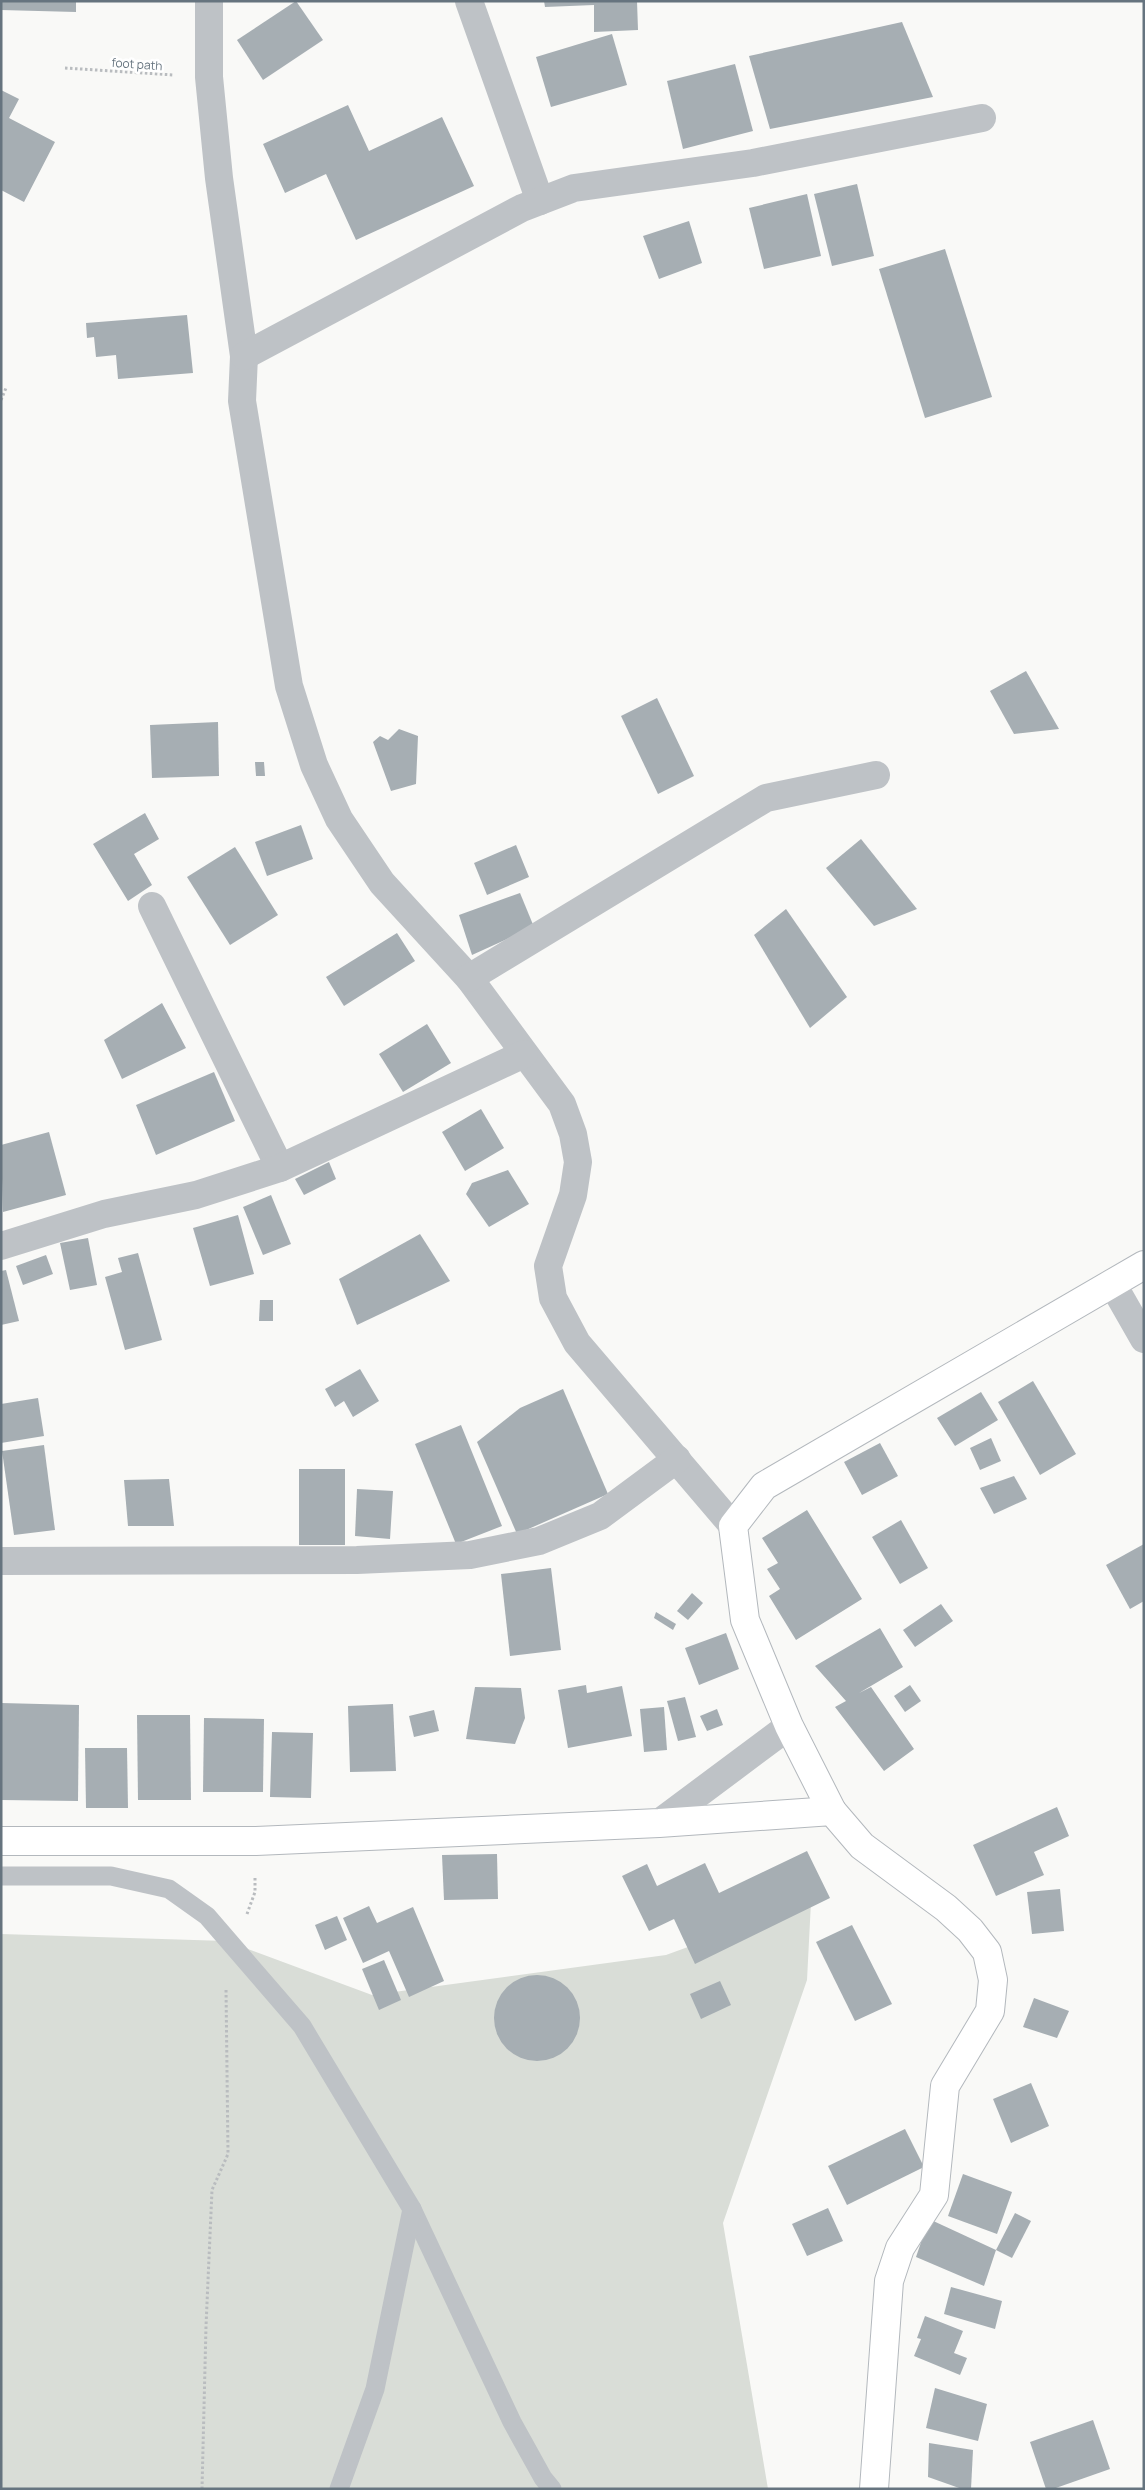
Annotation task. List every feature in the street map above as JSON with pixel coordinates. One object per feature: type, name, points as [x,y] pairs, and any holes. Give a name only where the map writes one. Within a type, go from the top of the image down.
[{"type":"street","points":[[209,1],[209,78],[219,178],[244,356],[242,401],[289,686],[314,765],[339,818],[382,883],[468,978],[562,1104],[573,1134],[578,1162],[573,1195],[548,1266],[553,1298],[577,1343],[733,1526],[745,1620],[789,1726],[832,1812],[862,1846],[946,1908],[970,1930],[986,1952],[993,1980],[990,2011],[945,2086],[934,2195],[900,2248],[889,2281],[874,2489]]},
{"type":"street","points":[[469,1],[540,201]]},
{"type":"street","points":[[244,356],[522,208],[574,188],[753,163],[982,118]]},
{"type":"street","points":[[468,978],[766,798],[876,775]]},
{"type":"street","points":[[152,906],[280,1168]]},
{"type":"street","points":[[1,1246],[104,1214],[196,1195],[280,1168],[524,1054]]},
{"type":"street","points":[[733,1526],[764,1486],[1144,1265]]},
{"type":"street","points":[[1112,1283],[1144,1339]]},
{"type":"street","points":[[1,1561],[357,1560],[470,1555],[538,1541],[600,1516],[676,1458]]},
{"type":"street","points":[[659,1823],[789,1726]]},
{"type":"street","points":[[1,1841],[256,1841],[659,1823],[832,1812]]},
{"type":"lane","points":[[1,1876],[111,1876],[169,1889],[207,1916],[302,2026],[412,2209],[512,2422],[543,2478],[552,2489]]},
{"type":"lane","points":[[339,2489],[375,2389],[412,2209]]},
{"type":"path","name":"foot path","points":[[64,68],[209,78]]},
{"type":"path","points":[[1,400],[6,388]]},
{"type":"path","points":[[202,2489],[212,2190],[228,2154],[226,1941],[234,1948],[255,1892],[256,1841]]},
{"type":"shaded area","points":[[811,1902],[807,1980],[723,2223],[768,2489],[1,2489],[1,1934],[226,1941],[372,1995],[666,1955]]},
{"type":"building","points":[[1,1],[76,1],[76,12],[1,10]]},
{"type":"building","points":[[296,1],[323,40],[263,80],[237,40]]},
{"type":"building","points":[[544,1],[637,1],[638,30],[594,32],[594,5],[545,7]]},
{"type":"building","points":[[902,22],[933,97],[770,129],[749,56]]},
{"type":"building","points":[[612,34],[627,85],[551,107],[536,57]]},
{"type":"building","points":[[735,64],[753,131],[683,149],[667,81]]},
{"type":"building","points":[[1,90],[19,99],[9,118],[55,142],[24,202],[1,190]]},
{"type":"building","points":[[348,105],[369,151],[442,117],[474,186],[356,240],[326,174],[285,193],[263,144]]},
{"type":"building","points":[[857,184],[874,256],[832,266],[814,194]]},
{"type":"building","points":[[807,194],[821,256],[764,269],[749,208]]},
{"type":"building","points":[[689,221],[702,263],[659,279],[643,236]]},
{"type":"building","points":[[945,249],[992,397],[925,418],[879,269]]},
{"type":"building","points":[[187,315],[193,373],[118,379],[116,355],[96,357],[94,337],[87,338],[86,323]]},
{"type":"building","points":[[1026,671],[1059,729],[1014,734],[990,691]]},
{"type":"building","points":[[657,698],[694,776],[658,794],[621,716]]},
{"type":"building","points":[[218,722],[219,776],[152,778],[150,725]]},
{"type":"building","points":[[399,729],[418,736],[416,784],[391,791],[373,742],[380,736],[388,740]]},
{"type":"building","points":[[255,762],[264,762],[265,776],[256,776]]},
{"type":"building","points":[[145,813],[159,839],[134,854],[152,885],[128,901],[93,844]]},
{"type":"building","points":[[301,825],[313,859],[267,876],[255,842]]},
{"type":"building","points":[[861,839],[917,909],[874,926],[826,868]]},
{"type":"building","points":[[516,845],[529,877],[487,895],[474,863]]},
{"type":"building","points":[[235,847],[278,915],[230,945],[187,877]]},
{"type":"building","points":[[520,893],[534,927],[472,955],[459,915]]},
{"type":"building","points":[[786,909],[847,997],[810,1028],[754,935]]},
{"type":"building","points":[[397,933],[415,961],[344,1006],[326,977]]},
{"type":"building","points":[[162,1003],[186,1048],[122,1079],[104,1040]]},
{"type":"building","points":[[427,1024],[451,1063],[403,1092],[379,1054]]},
{"type":"building","points":[[214,1072],[235,1121],[156,1155],[136,1105]]},
{"type":"building","points":[[481,1109],[504,1148],[465,1171],[442,1132]]},
{"type":"building","points":[[49,1132],[66,1195],[3,1212],[1,1145]]},
{"type":"building","points":[[329,1162],[336,1179],[304,1195],[295,1179]]},
{"type":"building","points":[[508,1170],[529,1204],[489,1227],[466,1194],[472,1183]]},
{"type":"building","points":[[271,1195],[291,1244],[263,1255],[243,1207]]},
{"type":"building","points":[[238,1215],[254,1274],[210,1286],[193,1228]]},
{"type":"building","points":[[420,1234],[450,1281],[357,1325],[339,1279]]},
{"type":"building","points":[[88,1238],[97,1285],[70,1290],[60,1243]]},
{"type":"building","points":[[138,1253],[162,1340],[125,1350],[105,1277],[122,1272],[118,1258]]},
{"type":"building","points":[[46,1255],[53,1274],[23,1285],[16,1266]]},
{"type":"building","points":[[6,1270],[19,1321],[1,1325],[1,1271]]},
{"type":"building","points":[[260,1300],[273,1300],[273,1321],[259,1321]]},
{"type":"building","points":[[360,1369],[379,1401],[353,1417],[344,1401],[335,1407],[325,1389]]},
{"type":"building","points":[[1033,1381],[1076,1454],[1040,1475],[998,1402]]},
{"type":"building","points":[[563,1389],[608,1494],[517,1534],[477,1442],[520,1408]]},
{"type":"building","points":[[981,1392],[998,1420],[955,1446],[937,1418]]},
{"type":"building","points":[[38,1398],[44,1436],[1,1443],[1,1404]]},
{"type":"building","points":[[461,1425],[502,1526],[456,1544],[415,1444]]},
{"type":"building","points":[[991,1438],[1001,1461],[980,1470],[970,1448]]},
{"type":"building","points":[[880,1443],[898,1476],[862,1495],[844,1462]]},
{"type":"building","points":[[44,1445],[55,1530],[14,1535],[2,1451]]},
{"type":"building","points":[[299,1469],[345,1469],[345,1545],[299,1545]]},
{"type":"building","points":[[1014,1476],[1027,1499],[994,1514],[980,1488]]},
{"type":"building","points":[[169,1479],[174,1526],[128,1526],[124,1480]]},
{"type":"building","points":[[357,1489],[393,1491],[390,1539],[355,1536]]},
{"type":"building","points":[[807,1510],[862,1599],[796,1640],[769,1596],[780,1589],[767,1569],[778,1563],[762,1538]]},
{"type":"building","points":[[901,1520],[928,1568],[900,1584],[872,1537]]},
{"type":"building","points":[[1144,1544],[1144,1601],[1130,1609],[1106,1565]]},
{"type":"building","points":[[551,1568],[561,1650],[510,1656],[501,1574]]},
{"type":"building","points":[[692,1593],[703,1603],[688,1620],[677,1611]]},
{"type":"building","points":[[941,1604],[953,1621],[915,1647],[903,1630]]},
{"type":"building","points":[[656,1612],[676,1624],[673,1630],[654,1618]]},
{"type":"building","points":[[880,1628],[903,1667],[859,1693],[871,1687],[914,1749],[884,1771],[835,1707],[846,1701],[815,1666]]},
{"type":"building","points":[[726,1633],[739,1669],[699,1685],[685,1648]]},
{"type":"building","points":[[586,1685],[587,1693],[622,1686],[632,1736],[568,1748],[558,1690]]},
{"type":"building","points":[[910,1685],[921,1701],[905,1712],[894,1696]]},
{"type":"building","points":[[475,1687],[521,1688],[525,1718],[515,1744],[466,1739]]},
{"type":"building","points":[[685,1697],[696,1737],[678,1741],[667,1701]]},
{"type":"building","points":[[1,1703],[79,1705],[78,1801],[1,1800]]},
{"type":"building","points":[[393,1704],[396,1771],[350,1772],[348,1706]]},
{"type":"building","points":[[664,1707],[667,1750],[644,1752],[640,1709]]},
{"type":"building","points":[[717,1709],[723,1725],[707,1731],[700,1716]]},
{"type":"building","points":[[434,1710],[439,1731],[414,1737],[409,1716]]},
{"type":"building","points":[[137,1715],[190,1715],[191,1800],[138,1800]]},
{"type":"building","points":[[204,1718],[264,1719],[263,1792],[203,1792]]},
{"type":"building","points":[[272,1732],[313,1733],[311,1798],[270,1797]]},
{"type":"building","points":[[85,1748],[127,1748],[128,1808],[86,1808]]},
{"type":"building","points":[[1057,1807],[1069,1836],[1034,1852],[1044,1875],[996,1896],[973,1845]]},
{"type":"building","points":[[807,1851],[830,1898],[695,1964],[674,1919],[649,1931],[622,1876],[647,1864],[657,1886],[705,1863],[719,1893]]},
{"type":"building","points":[[497,1854],[498,1899],[444,1900],[442,1855]]},
{"type":"building","points":[[1060,1889],[1064,1931],[1032,1934],[1027,1892]]},
{"type":"building","points":[[369,1906],[377,1923],[413,1907],[444,1981],[409,1997],[389,1951],[363,1963],[343,1918]]},
{"type":"building","points":[[337,1916],[347,1940],[325,1950],[315,1925]]},
{"type":"building","points":[[852,1925],[892,2004],[855,2021],[816,1942]]},
{"type":"building","points":[[384,1960],[401,2000],[379,2010],[362,1969]]},
{"type":"building","points":[[537,1975],[553,1978],[561,1982],[573,1994],[577,2002],[580,2018],[577,2034],[573,2042],[561,2054],[553,2058],[537,2061],[521,2058],[513,2054],[501,2042],[497,2034],[494,2018],[497,2002],[501,1994],[513,1982],[521,1978]]},
{"type":"building","points":[[720,1981],[731,2005],[701,2019],[690,1994]]},
{"type":"building","points":[[1034,1998],[1069,2011],[1057,2038],[1023,2027]]},
{"type":"building","points":[[1031,2083],[1049,2126],[1011,2143],[993,2099]]},
{"type":"building","points":[[905,2129],[924,2167],[847,2205],[828,2166]]},
{"type":"building","points":[[963,2174],[1012,2192],[997,2234],[948,2216]]},
{"type":"building","points":[[828,2208],[843,2241],[807,2256],[792,2224]]},
{"type":"building","points":[[1015,2213],[1031,2221],[1012,2258],[996,2250]]},
{"type":"building","points":[[929,2219],[996,2250],[984,2286],[916,2257]]},
{"type":"building","points":[[951,2287],[1002,2301],[995,2329],[944,2314]]},
{"type":"building","points":[[925,2316],[963,2331],[954,2353],[967,2358],[960,2375],[914,2356],[921,2339],[917,2338]]},
{"type":"building","points":[[935,2388],[987,2404],[978,2441],[926,2428]]},
{"type":"building","points":[[1093,2420],[1110,2469],[1053,2489],[1046,2489],[1030,2442]]},
{"type":"building","points":[[929,2443],[973,2450],[971,2489],[962,2489],[928,2477]]}]
